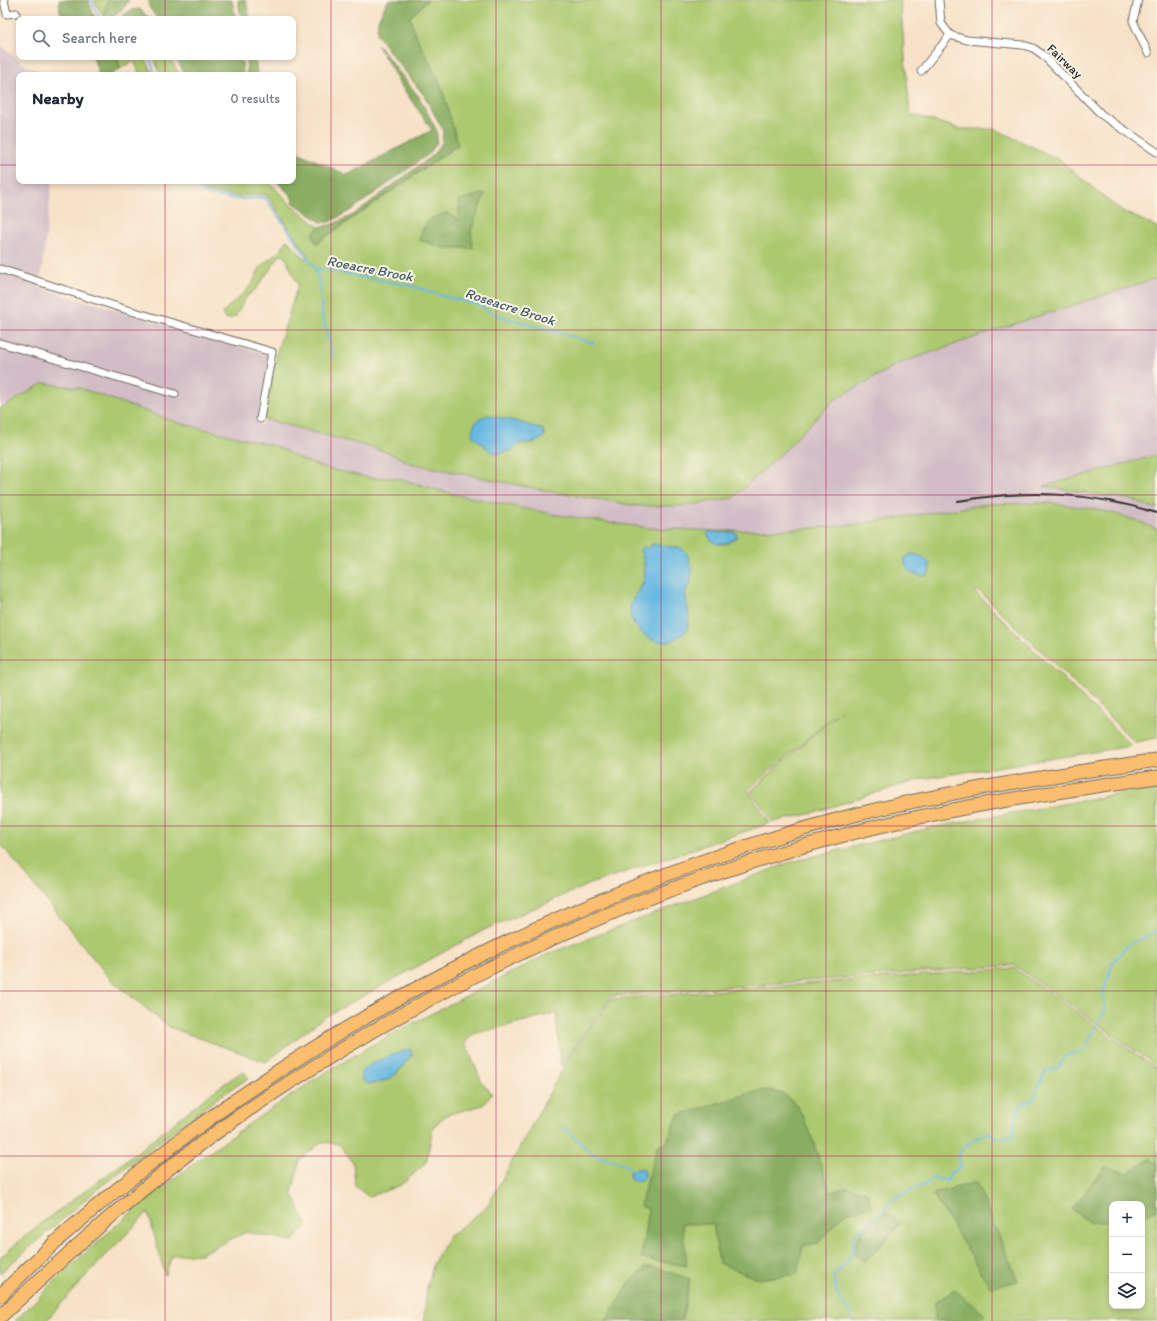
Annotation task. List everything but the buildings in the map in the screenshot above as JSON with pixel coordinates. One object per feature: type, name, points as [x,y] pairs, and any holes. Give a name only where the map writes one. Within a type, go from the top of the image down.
[{"type":"highway","points":[[0,1286],[153,1161],[226,1106],[296,1060],[370,1014],[436,977],[570,912],[689,866],[764,841],[843,818],[923,799],[992,785],[1157,760]]},
{"type":"highway","points":[[0,1317],[98,1227],[164,1172],[233,1121],[307,1071],[379,1027],[506,959],[578,927],[695,881],[769,856],[848,834],[926,815],[997,801],[1157,777]]},
{"type":"highway","points":[[0,1296],[61,1237]]},
{"type":"highway","points":[[2,1321],[38,1281]]},
{"type":"street","points":[[4,0],[7,14],[16,13]]},
{"type":"street","points":[[921,71],[950,35],[941,23],[939,0]]},
{"type":"street","points":[[1138,0],[1133,20],[1148,53]]},
{"type":"street","name":"Fairway","points":[[950,35],[967,40],[1023,45],[1034,48],[1043,55],[1102,115],[1157,152]]},
{"type":"street","points":[[0,269],[121,308],[272,352],[260,419]]},
{"type":"street","points":[[0,343],[175,394]]},
{"type":"shaded area","points":[[0,45],[16,58],[16,60],[39,72],[16,72],[16,184],[52,184],[40,287],[266,354],[270,357],[257,424],[262,425],[264,419],[388,452],[410,463],[553,492],[637,506],[733,498],[783,452],[834,400],[898,364],[1002,328],[1157,278],[1157,455],[1045,486],[1132,500],[1157,509],[1157,529],[1133,519],[1101,510],[1051,503],[987,504],[851,525],[799,529],[718,531],[649,528],[557,515],[453,494],[396,478],[371,478],[328,469],[303,460],[275,446],[179,423],[80,388],[43,383],[0,408]]},
{"type":"green space","points":[[59,0],[88,0],[94,16],[63,16],[60,11]]},
{"type":"green space","points":[[94,0],[108,0],[103,16]]},
{"type":"green space","points":[[108,0],[129,0],[118,13],[113,16],[103,16]]},
{"type":"green space","points":[[232,0],[235,16],[156,16],[149,7],[149,1]]},
{"type":"green space","points":[[238,0],[246,0],[249,16],[241,16]]},
{"type":"green space","points":[[389,0],[428,0],[410,17],[415,34],[441,85],[458,145],[316,243],[313,234],[319,227],[331,225],[353,215],[432,156],[442,143],[443,130],[424,95],[377,34],[378,20]]},
{"type":"green space","points":[[428,0],[900,0],[910,114],[961,129],[995,129],[1060,160],[1120,210],[1157,227],[1157,278],[1002,328],[898,364],[834,400],[783,452],[733,498],[683,506],[637,506],[553,492],[410,463],[388,452],[264,419],[278,348],[298,285],[285,256],[280,255],[256,289],[247,296],[235,317],[228,319],[223,317],[223,312],[252,284],[261,266],[281,250],[287,240],[305,259],[307,254],[266,194],[238,196],[208,192],[198,186],[199,184],[271,184],[289,203],[319,227],[313,234],[317,243],[458,145],[402,25]]},
{"type":"green space","points":[[140,9],[147,16],[122,16],[131,10]]},
{"type":"green space","points":[[377,44],[419,97],[437,131],[437,142],[430,153],[353,209],[330,222],[321,222],[294,203],[291,196],[279,184],[296,184],[296,151],[347,175],[432,130],[400,84]]},
{"type":"green space","points":[[94,60],[118,60],[120,69],[116,72],[98,72]]},
{"type":"green space","points":[[118,60],[134,60],[120,69]]},
{"type":"green space","points":[[134,60],[144,60],[148,63],[151,72],[139,72]]},
{"type":"green space","points":[[155,60],[171,60],[178,72],[159,72]]},
{"type":"green space","points":[[177,60],[242,60],[243,72],[184,72]]},
{"type":"green space","points":[[246,60],[255,60],[257,72],[247,72]]},
{"type":"green space","points":[[485,193],[471,231],[473,248],[444,248],[419,240],[423,228],[432,218],[448,213],[458,220],[460,200]]},
{"type":"green space","points":[[43,383],[80,388],[179,423],[275,446],[303,460],[328,469],[371,478],[396,478],[453,494],[557,515],[649,528],[718,531],[799,529],[851,525],[987,504],[1051,503],[1101,510],[1133,519],[1157,529],[1157,738],[1135,742],[978,590],[976,593],[1132,746],[921,779],[805,815],[773,822],[751,791],[841,710],[748,790],[770,823],[590,884],[484,930],[323,1018],[266,1062],[169,1027],[110,979],[0,843],[0,409]],"holes":[[[717,532],[733,540],[725,544],[717,544]],[[649,549],[690,584],[685,593],[689,614],[635,595],[644,580],[644,560],[640,550]]]},
{"type":"green space","points":[[1157,455],[1157,509],[1132,500],[1044,486]]},
{"type":"green space","points":[[1157,787],[1157,1066],[1014,965],[611,996],[561,1066],[556,1013],[474,1034],[465,1042],[482,1083],[492,1094],[483,1105],[446,1115],[433,1127],[426,1163],[401,1185],[369,1197],[355,1186],[353,1162],[339,1144],[321,1142],[300,1160],[292,1193],[307,1225],[293,1241],[246,1232],[200,1254],[172,1255],[165,1275],[148,1212],[86,1276],[46,1321],[15,1321],[66,1270],[134,1210],[193,1164],[323,1074],[384,1038],[550,953],[791,862],[934,827]],"holes":[[[410,1049],[412,1054],[396,1075],[361,1072],[373,1063]]]},
{"type":"green space","points":[[1014,968],[1157,1069],[1157,1321],[424,1321],[427,1288],[434,1262],[449,1236],[487,1207],[568,1059],[611,999]]},
{"type":"green space","points":[[243,1071],[249,1078],[220,1096],[100,1187],[0,1273],[0,1258],[32,1230],[127,1160],[214,1091]]},
{"type":"green space","points":[[771,1090],[785,1095],[797,1105],[810,1132],[830,1192],[848,1187],[868,1193],[871,1207],[845,1213],[818,1243],[803,1246],[797,1274],[758,1279],[719,1263],[713,1224],[682,1224],[687,1266],[641,1258],[648,1209],[640,1206],[658,1145],[666,1144],[678,1115],[758,1091]]},
{"type":"green space","points":[[1150,1158],[1157,1165],[1157,1209],[1145,1215],[1145,1201],[1109,1201],[1109,1222],[1089,1222],[1072,1209],[1105,1167],[1127,1173]]},
{"type":"green space","points":[[976,1182],[1018,1281],[990,1287],[933,1194]]},
{"type":"green space","points":[[885,1211],[900,1224],[866,1262],[854,1255],[858,1237],[865,1227]]},
{"type":"green space","points":[[653,1267],[690,1279],[682,1321],[606,1321],[629,1283],[645,1268]]},
{"type":"green space","points":[[955,1290],[985,1315],[976,1321],[935,1321],[935,1302]]},
{"type":"water","points":[[488,415],[519,422],[543,430],[545,436],[536,442],[519,444],[511,451],[494,454],[472,435],[473,427],[476,422]]},
{"type":"water","points":[[709,532],[732,532],[736,533],[737,537],[723,544],[717,544],[710,539],[707,534]]},
{"type":"water","points":[[652,544],[681,548],[688,555],[692,571],[690,584],[685,593],[689,614],[688,629],[671,641],[664,642],[650,639],[638,629],[631,617],[630,610],[632,602],[643,584],[645,576],[643,557],[640,550],[643,546],[649,549]]},
{"type":"water","points":[[913,554],[923,557],[930,564],[929,573],[925,576],[917,575],[908,571],[905,564],[905,557]]},
{"type":"water","points":[[410,1049],[412,1054],[398,1071],[389,1079],[367,1084],[361,1079],[361,1072],[371,1064]]},
{"type":"water","points":[[643,1169],[645,1176],[639,1181],[633,1181],[630,1179],[629,1173],[632,1170]]},
{"type":"waterway","name":"Roeacre Brook","points":[[91,0],[99,16]]},
{"type":"waterway","name":"Roeacre Brook","points":[[150,60],[154,72]]},
{"type":"waterway","name":"Roeacre Brook","points":[[196,184],[195,186],[208,195],[240,199],[265,197],[315,268],[412,286],[442,296],[477,304],[496,315],[594,343]]},
{"type":"waterway","name":"Roseacre Brook","points":[[315,268],[320,286],[322,315],[333,357]]},
{"type":"waterway","points":[[850,1321],[850,1313],[839,1299],[833,1276],[847,1263],[852,1253],[855,1234],[881,1213],[892,1200],[922,1186],[934,1178],[947,1181],[951,1172],[962,1167],[957,1159],[962,1150],[975,1139],[989,1132],[994,1137],[1004,1138],[1014,1136],[1015,1122],[1018,1112],[1023,1103],[1033,1100],[1045,1072],[1059,1067],[1065,1056],[1084,1050],[1105,1010],[1104,992],[1112,963],[1127,946],[1157,931]]},
{"type":"waterway","points":[[562,1128],[566,1129],[595,1155],[623,1164],[632,1170]]},
{"type":"railway","points":[[958,501],[1009,495],[1058,495],[1107,501],[1157,513]]}]
